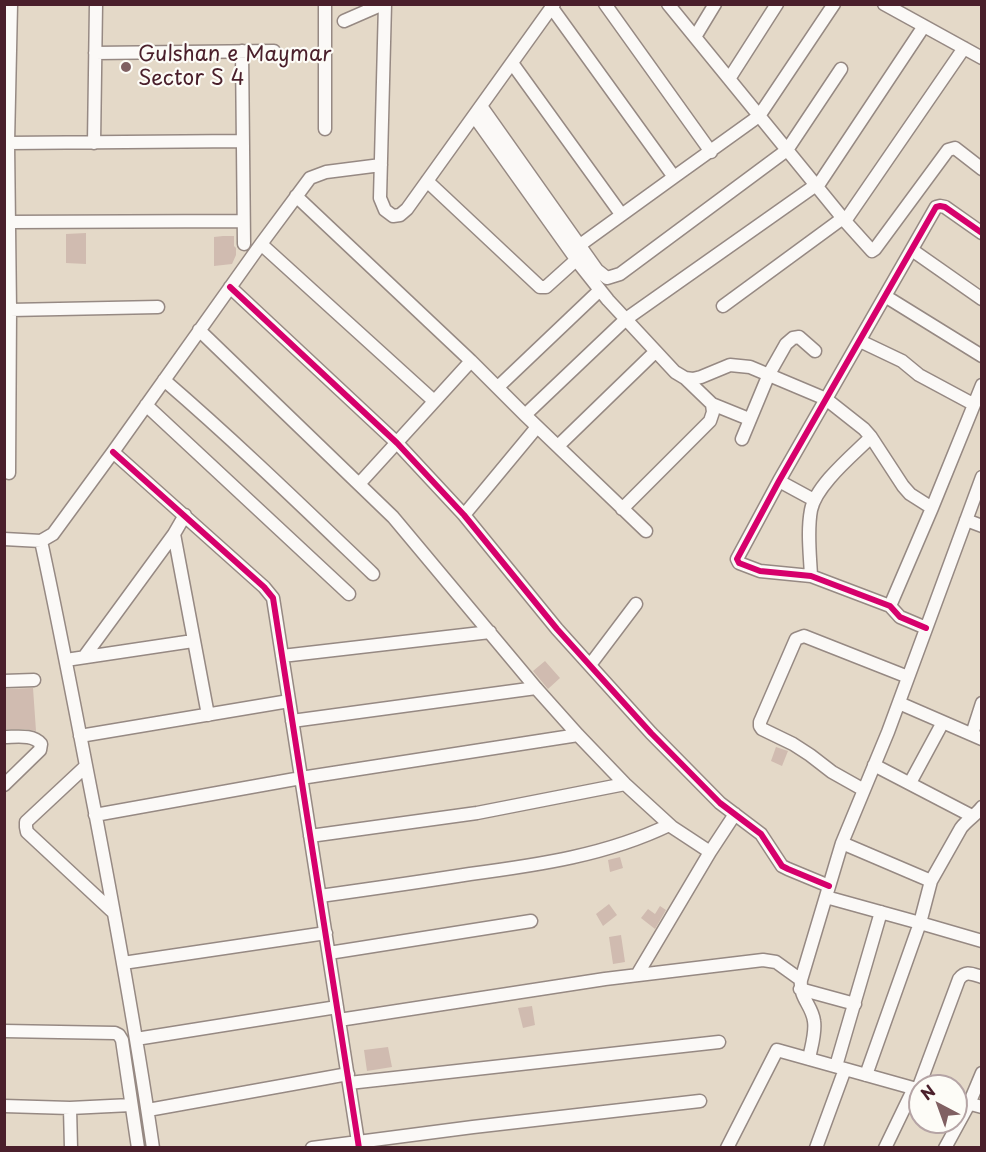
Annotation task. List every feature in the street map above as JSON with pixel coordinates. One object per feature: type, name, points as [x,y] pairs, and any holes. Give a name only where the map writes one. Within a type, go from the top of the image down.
[{"type":"street","points":[[9,473],[10,310],[7,89],[11,4]]},
{"type":"street","points":[[94,143],[96,4]]},
{"type":"street","points":[[325,4],[325,129]]},
{"type":"street","points":[[344,21],[384,4],[380,198],[385,210],[393,216],[400,215],[407,209],[553,6],[674,177]]},
{"type":"street","points":[[605,4],[711,152]]},
{"type":"street","points":[[668,4],[869,249],[873,251],[948,150],[955,148],[981,169]]},
{"type":"street","points":[[694,37],[715,4]]},
{"type":"street","points":[[729,79],[777,4]]},
{"type":"street","points":[[580,245],[759,116],[834,4]]},
{"type":"street","points":[[884,4],[981,58]]},
{"type":"street","points":[[525,416],[626,319],[817,186],[924,26]]},
{"type":"street","points":[[723,306],[844,220],[964,48]]},
{"type":"street","points":[[242,51],[244,244]]},
{"type":"street","points":[[95,53],[274,51]]},
{"type":"street","points":[[512,63],[621,214]]},
{"type":"street","points":[[478,111],[597,270],[608,278],[620,274],[787,150],[841,69]]},
{"type":"street","points":[[478,111],[576,260],[600,290],[675,372],[685,378],[712,404],[749,419]]},
{"type":"street","points":[[8,143],[242,141]]},
{"type":"street","points":[[4,539],[41,541],[53,534],[310,178],[326,172],[381,165]]},
{"type":"street","points":[[427,181],[540,287],[546,287],[576,260]]},
{"type":"street","points":[[296,196],[471,361],[645,531]]},
{"type":"street","points":[[926,628],[900,617],[890,606],[811,576],[760,571],[737,561],[779,482],[936,207],[945,207],[981,233]]},
{"type":"street","points":[[9,222],[243,221]]},
{"type":"street","points":[[261,244],[434,401]]},
{"type":"street","points":[[912,250],[981,299]]},
{"type":"street","points":[[230,287],[397,443],[464,515],[557,629],[651,733],[720,803],[761,834],[783,866],[827,892],[881,912],[981,941]]},
{"type":"street","points":[[498,387],[600,290]]},
{"type":"street","points":[[885,296],[981,356]]},
{"type":"street","points":[[10,310],[158,307]]},
{"type":"street","points":[[199,330],[393,517],[578,735],[669,825],[710,852]]},
{"type":"street","points":[[742,439],[769,374],[786,344],[796,337],[802,339],[815,351]]},
{"type":"street","points":[[860,341],[902,361],[916,373],[973,404]]},
{"type":"street","points":[[558,446],[655,352]]},
{"type":"street","points":[[359,484],[471,361]]},
{"type":"street","points":[[685,378],[701,377],[730,366],[750,367],[826,399],[864,429],[903,486],[910,494],[932,508]]},
{"type":"street","points":[[164,380],[267,471],[373,574]]},
{"type":"street","points":[[890,606],[981,385]]},
{"type":"street","points":[[622,509],[710,421],[713,412],[712,404]]},
{"type":"street","points":[[146,405],[349,594]]},
{"type":"street","points":[[464,515],[537,427]]},
{"type":"street","points":[[811,576],[808,533],[814,500],[834,474],[871,437]]},
{"type":"street","points":[[113,452],[264,587],[273,598],[359,1144]]},
{"type":"street","points":[[809,1059],[814,1018],[801,984],[827,892],[842,843],[899,703],[981,477]]},
{"type":"street","points":[[779,482],[814,500]]},
{"type":"street","points":[[84,657],[174,534],[185,515]]},
{"type":"street","points":[[966,520],[981,526]]},
{"type":"street","points":[[174,534],[208,715]]},
{"type":"street","points":[[41,541],[66,660],[123,963],[153,1148]]},
{"type":"street","points":[[590,665],[636,604]]},
{"type":"street","points":[[282,656],[490,632]]},
{"type":"street","points":[[864,790],[832,772],[793,744],[762,729],[759,722],[796,639],[800,636],[908,677]]},
{"type":"street","points":[[66,660],[194,641]]},
{"type":"street","points":[[4,681],[34,680]]},
{"type":"street","points":[[292,721],[536,688]]},
{"type":"street","points":[[80,736],[289,701]]},
{"type":"street","points":[[899,703],[976,736],[981,703]]},
{"type":"street","points":[[910,783],[943,722]]},
{"type":"street","points":[[95,815],[301,778],[578,735]]},
{"type":"street","points":[[4,737],[32,737],[41,744],[40,750],[4,785]]},
{"type":"street","points":[[866,1075],[920,923],[932,881],[961,828],[978,813],[874,765]]},
{"type":"street","points":[[86,766],[26,822],[26,827],[27,832],[113,912]]},
{"type":"street","points":[[310,836],[477,813],[626,784]]},
{"type":"street","points":[[637,975],[735,814]]},
{"type":"street","points":[[320,896],[548,863],[587,855],[651,834],[669,825]]},
{"type":"street","points":[[842,843],[932,881]]},
{"type":"street","points":[[816,1148],[840,1068],[881,912]]},
{"type":"street","points":[[329,953],[531,921]]},
{"type":"street","points":[[123,963],[326,933]]},
{"type":"street","points":[[339,1020],[637,975],[763,960],[776,962],[801,984],[855,1004]]},
{"type":"street","points":[[923,1074],[959,979],[968,973],[981,977]]},
{"type":"street","points":[[136,1039],[337,1007]]},
{"type":"street","points":[[4,1031],[115,1033],[119,1035],[122,1040],[138,1148]]},
{"type":"street","points":[[148,1110],[349,1078],[719,1042]]},
{"type":"street","points":[[727,1148],[777,1050],[908,1087]]},
{"type":"street","points":[[945,1148],[969,1104],[981,1073]]},
{"type":"street","points":[[312,1148],[700,1101]]},
{"type":"street","points":[[969,1104],[981,1107]]},
{"type":"street","points":[[4,1106],[70,1108],[131,1105]]},
{"type":"street","points":[[885,1148],[908,1106]]},
{"type":"street","points":[[70,1108],[70,1148]]},
{"type":"building","points":[[86,233],[86,264],[66,263],[66,234]]},
{"type":"building","points":[[234,236],[236,255],[232,264],[214,266],[214,237]]},
{"type":"building","points":[[545,661],[560,678],[548,689],[533,671]]},
{"type":"building","points":[[33,688],[36,731],[4,729],[4,689]]},
{"type":"building","points":[[776,747],[788,751],[782,766],[771,761]]},
{"type":"building","points":[[620,857],[623,868],[610,872],[608,860]]},
{"type":"building","points":[[609,904],[617,915],[603,926],[596,914]]},
{"type":"building","points":[[660,906],[666,910],[655,929],[641,918],[648,909],[655,914]]},
{"type":"building","points":[[621,935],[625,962],[613,964],[609,937]]},
{"type":"building","points":[[532,1006],[535,1025],[523,1028],[518,1008]]},
{"type":"building","points":[[388,1047],[392,1067],[367,1071],[364,1050]]},
{"type":"cycle path","points":[[926,628],[900,617],[890,606],[811,576],[760,571],[739,563],[737,559],[779,481],[936,207],[945,207],[982,233]]},
{"type":"cycle path","points":[[230,287],[397,443],[464,515],[557,629],[651,733],[720,803],[761,834],[782,866],[829,886]]},
{"type":"cycle path","points":[[113,452],[264,587],[273,598],[359,1148]]},
{"type":"place","name":"Gulshan e Maymar Sector S 4","points":[[126,67]]}]
